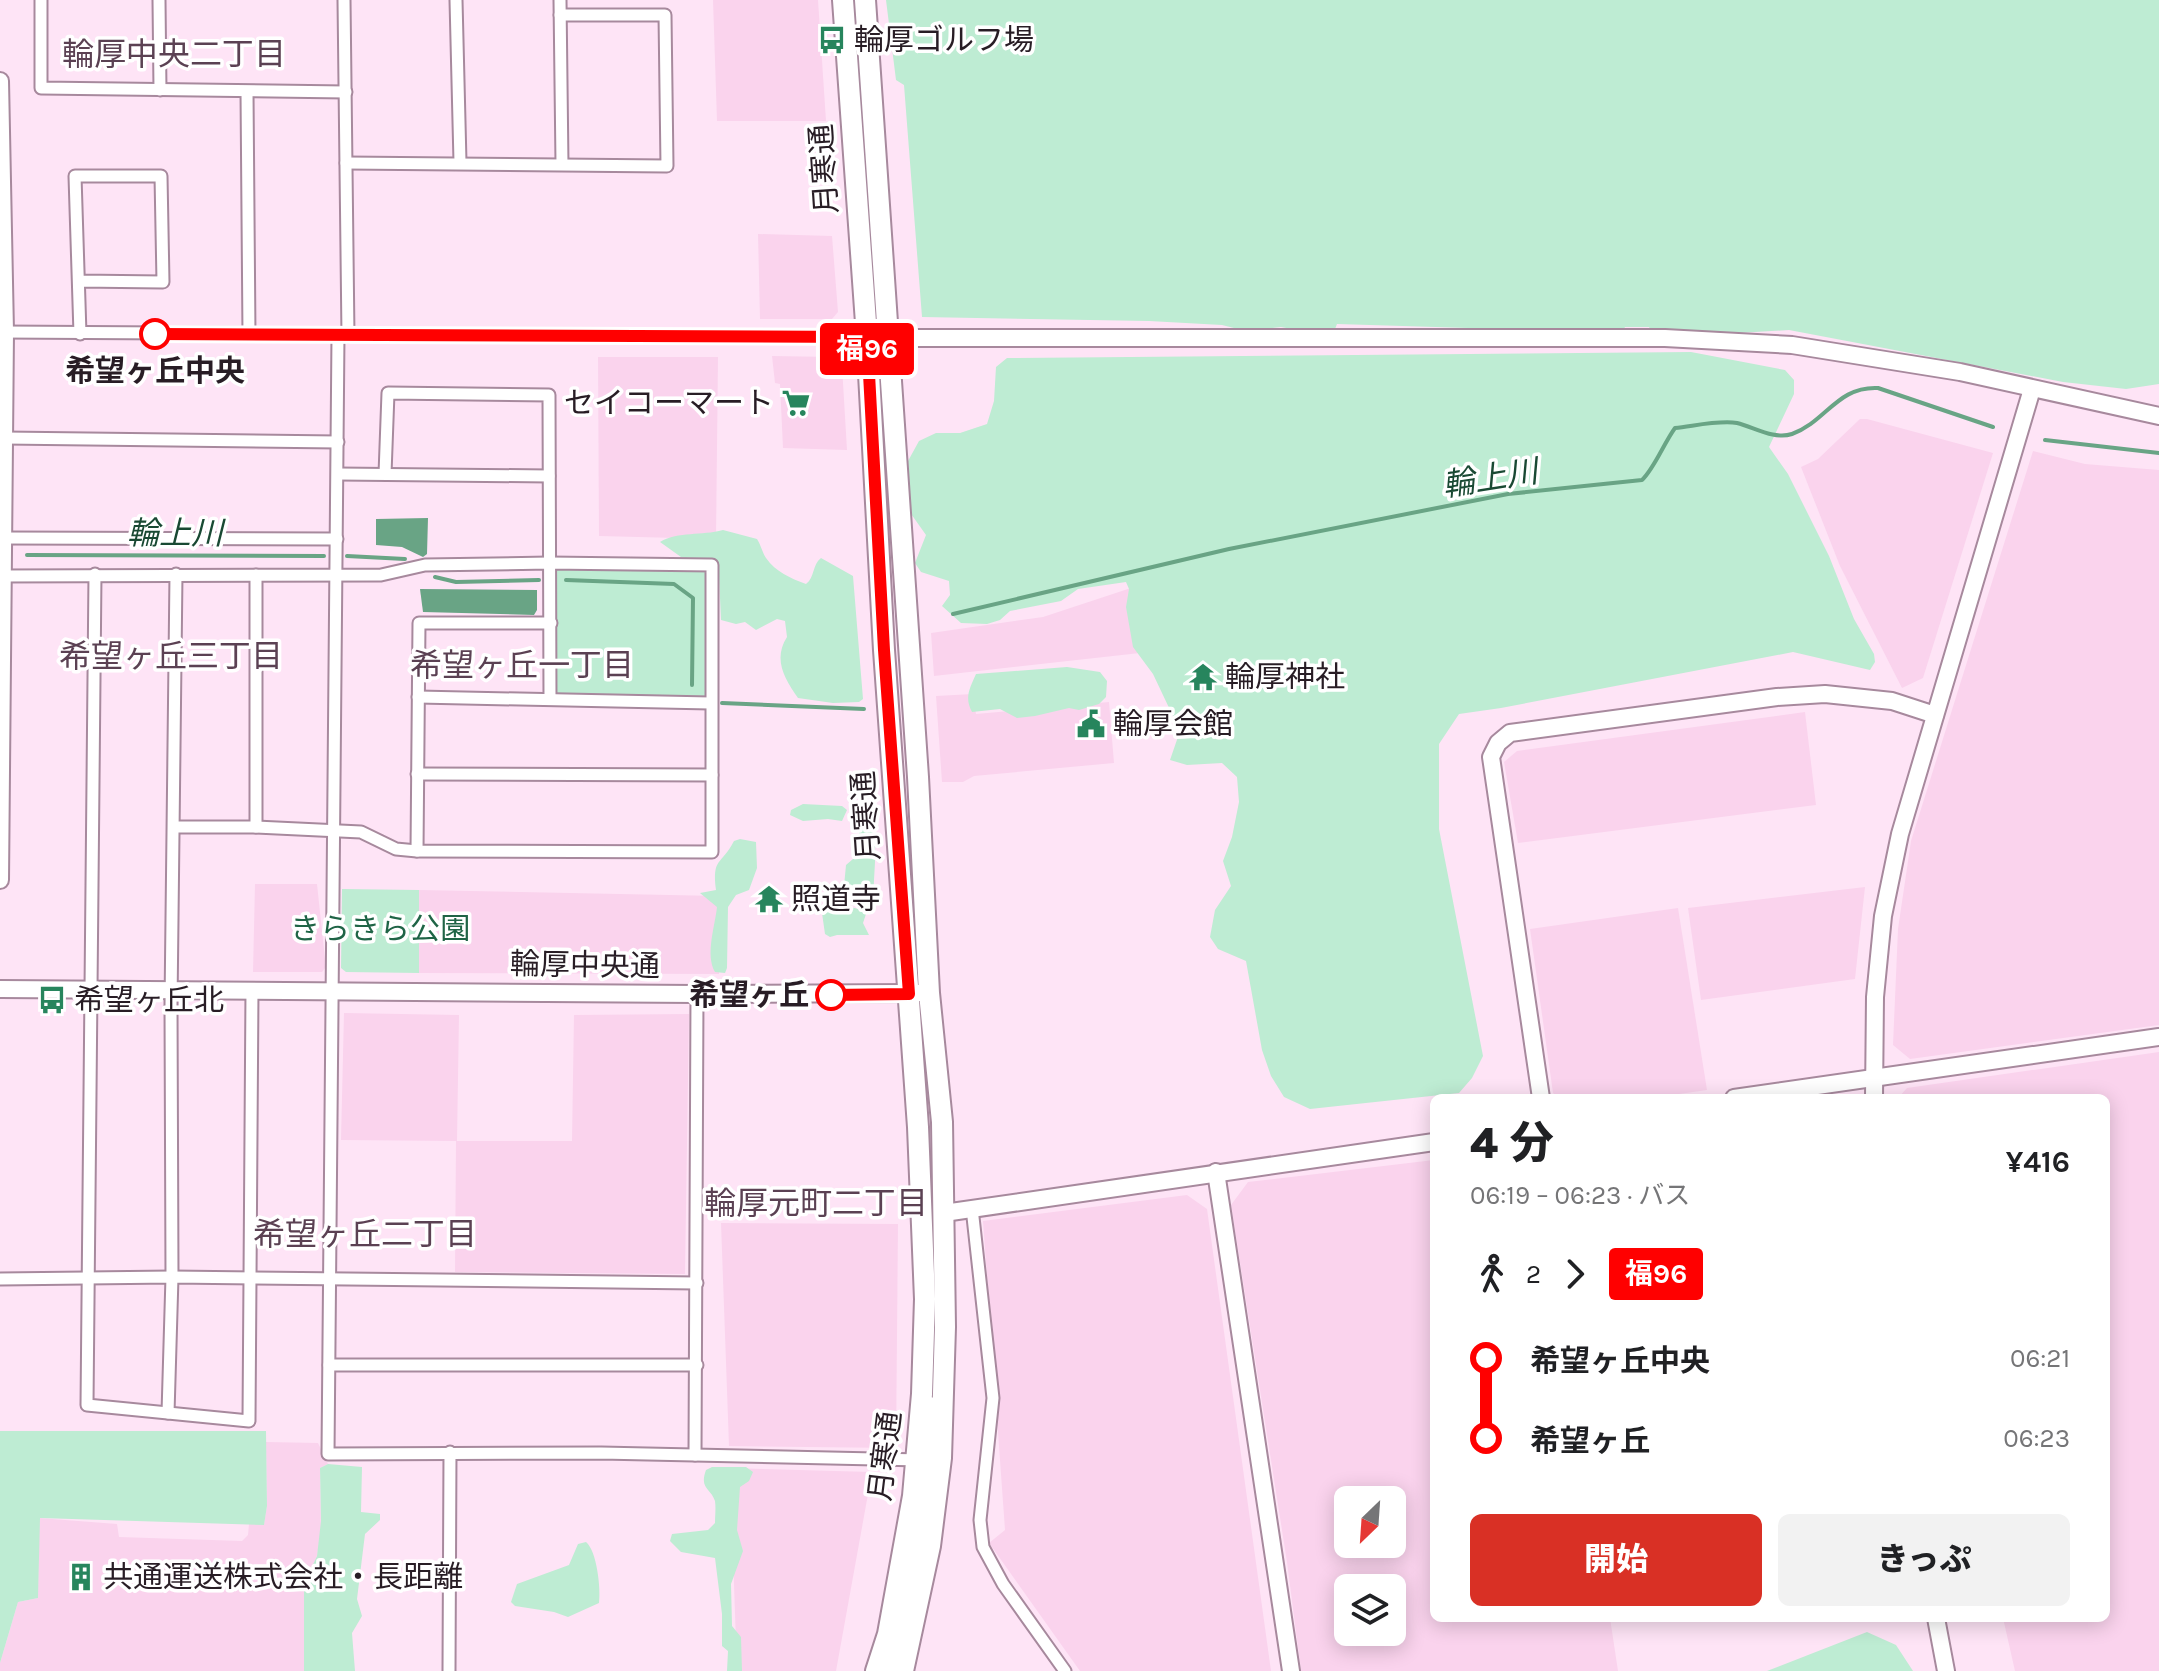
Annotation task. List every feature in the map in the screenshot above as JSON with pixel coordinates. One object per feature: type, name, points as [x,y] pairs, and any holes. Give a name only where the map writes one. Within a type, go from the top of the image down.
[{"type":"highway","name":"月寒通","points":[[843,0],[867,337],[884,650],[919,993],[942,1122],[944,1213],[945,1327],[928,1459],[888,1634],[876,1671]]},
{"type":"highway","name":"月寒通","points":[[865,0],[889,338],[919,993],[920,1168],[925,1299],[922,1394],[928,1459],[930,1546],[903,1671]]},
{"type":"street","points":[[41,0],[41,88],[346,92]]},
{"type":"street","points":[[159,0],[160,90]]},
{"type":"street","points":[[344,0],[346,163],[338,442],[328,1454],[450,1452],[928,1459],[914,1552],[887,1671]]},
{"type":"street","points":[[456,0],[460,162]]},
{"type":"street","points":[[560,0],[562,164]]},
{"type":"street","points":[[346,163],[667,166],[665,15],[560,15]]},
{"type":"street","points":[[0,81],[4,438],[0,880]]},
{"type":"street","points":[[247,92],[249,335]]},
{"type":"street","points":[[79,281],[163,282],[161,176],[75,176],[80,334]]},
{"type":"street","points":[[3,332],[889,338],[1665,338],[1792,345],[1960,372],[2159,416]]},
{"type":"street","points":[[1874,1094],[1875,997],[1883,916],[1900,834],[2032,389]]},
{"type":"street","points":[[385,474],[388,393],[549,395],[550,699]]},
{"type":"street","points":[[4,438],[338,442]]},
{"type":"street","points":[[338,474],[549,476]]},
{"type":"street","points":[[3,538],[337,539]]},
{"type":"street","points":[[1,576],[381,575],[425,565],[712,565],[712,852],[417,851],[396,849],[361,832],[333,829],[174,827]]},
{"type":"street","points":[[95,574],[87,1405],[249,1421],[252,990]]},
{"type":"street","points":[[168,1413],[172,1277],[176,574]]},
{"type":"street","points":[[256,575],[256,827]]},
{"type":"street","points":[[417,851],[419,623],[551,623]]},
{"type":"street","points":[[1540,1094],[1491,757],[1498,743],[1510,733],[1777,697],[1825,694],[1892,701],[1935,715]]},
{"type":"street","points":[[418,697],[710,703]]},
{"type":"street","points":[[417,774],[712,775]]},
{"type":"street","name":"輪厚中央通","points":[[0,989],[919,993]]},
{"type":"street","points":[[695,1455],[697,994]]},
{"type":"street","points":[[1760,1094],[2159,1037]]},
{"type":"street","points":[[944,1213],[1430,1143]]},
{"type":"street","points":[[1216,1172],[1291,1671]]},
{"type":"street","points":[[972,1208],[993,1398],[980,1520],[983,1547],[1003,1584],[1065,1671]]},
{"type":"street","points":[[0,1279],[172,1277],[697,1283]]},
{"type":"street","points":[[329,1365],[697,1365]]},
{"type":"street","points":[[449,1671],[450,1452]]},
{"type":"street","points":[[1937,1622],[1946,1671]]},
{"type":"shaded area","points":[[713,0],[818,0],[826,121],[717,121]]},
{"type":"shaded area","points":[[758,234],[832,236],[838,312],[832,319],[760,319]]},
{"type":"shaded area","points":[[772,356],[833,357],[842,366],[847,450],[783,448],[780,384],[775,383]]},
{"type":"shaded area","points":[[598,357],[718,357],[716,539],[599,536]]},
{"type":"shaded area","points":[[1860,419],[1993,453],[1923,678],[1902,688],[1840,566],[1801,467],[1818,459]]},
{"type":"shaded area","points":[[2033,451],[2085,464],[2159,470],[2159,1025],[1910,1059],[1893,1045],[1898,929],[1911,841]]},
{"type":"shaded area","points":[[428,518],[427,554],[423,557],[402,547],[376,545],[376,519]]},
{"type":"shaded area","points":[[1134,587],[1140,653],[934,676],[931,633],[1043,617]]},
{"type":"shaded area","points":[[420,589],[537,590],[537,610],[534,615],[423,612]]},
{"type":"shaded area","points":[[973,694],[976,714],[1109,702],[1114,763],[974,776],[963,782],[942,782],[936,696]]},
{"type":"shaded area","points":[[1805,712],[1816,805],[1518,843],[1504,762],[1517,751]]},
{"type":"shaded area","points":[[255,884],[317,884],[325,959],[322,972],[253,972]]},
{"type":"shaded area","points":[[1865,887],[1855,979],[1701,1000],[1688,908]]},
{"type":"shaded area","points":[[419,890],[719,896],[719,974],[419,973]]},
{"type":"shaded area","points":[[1678,908],[1707,1090],[1679,1094],[1554,1094],[1530,929]]},
{"type":"shaded area","points":[[344,1013],[459,1015],[457,1141],[572,1141],[574,1015],[689,1014],[685,1274],[455,1272],[456,1141],[341,1140]]},
{"type":"shaded area","points":[[2159,1052],[2159,1671],[2015,1671],[2004,1622],[2110,1622],[2110,1094],[1902,1094],[1907,1088]]},
{"type":"shaded area","points":[[1430,1160],[1430,1622],[1611,1622],[1618,1671],[1301,1671],[1231,1205],[1248,1182]]},
{"type":"shaded area","points":[[1187,1195],[1207,1209],[1271,1671],[1080,1671],[989,1543],[1005,1530],[983,1221]]},
{"type":"shaded area","points":[[721,1223],[898,1224],[896,1448],[729,1446]]},
{"type":"shaded area","points":[[266,1442],[318,1443],[328,1464],[320,1468],[321,1532],[317,1556],[304,1583],[304,1671],[0,1671],[18,1602],[38,1598],[39,1518],[117,1524],[119,1537],[242,1541],[248,1535],[249,1524],[264,1524],[267,1506]]},
{"type":"shaded area","points":[[730,1468],[872,1472],[836,1671],[737,1671]]},
{"type":"green space","points":[[886,0],[2159,0],[2159,384],[2126,389],[2063,382],[1789,330],[1704,335],[1652,332],[1649,327],[1625,327],[1623,331],[1505,333],[1501,329],[1337,324],[1335,329],[1313,333],[1281,327],[1246,331],[1222,325],[1149,321],[922,317],[904,85],[896,80]]},
{"type":"green space","points":[[1691,352],[1785,370],[1794,380],[1794,394],[1769,447],[1788,474],[1829,556],[1875,662],[1870,670],[1793,652],[1459,714],[1439,744],[1439,829],[1483,1056],[1472,1078],[1459,1093],[1310,1109],[1284,1097],[1271,1076],[1262,1050],[1246,961],[1218,949],[1210,937],[1215,910],[1231,886],[1223,861],[1232,837],[1239,802],[1237,777],[1222,763],[1187,765],[1170,760],[1180,731],[1153,674],[1133,647],[1126,607],[1129,589],[1126,582],[1078,589],[1061,601],[1010,611],[1000,620],[987,624],[961,623],[942,606],[950,595],[949,581],[921,572],[915,563],[926,535],[909,511],[908,461],[919,441],[936,433],[960,433],[987,424],[994,401],[996,367],[1007,358]]},
{"type":"green space","points":[[723,530],[757,539],[774,567],[806,584],[821,558],[853,576],[863,699],[859,702],[833,703],[798,698],[782,668],[781,653],[787,637],[785,621],[777,619],[756,630],[745,622],[736,624],[721,620],[716,564],[681,557],[660,542],[675,536]]},
{"type":"green space","points":[[549,563],[712,565],[710,703],[550,699]]},
{"type":"green space","points":[[1067,667],[1100,672],[1107,681],[1106,697],[1099,704],[1079,710],[1069,708],[1035,716],[1017,718],[1000,709],[972,712],[968,702],[976,674]]},
{"type":"green space","points":[[803,804],[842,806],[847,810],[842,821],[803,821],[790,815],[791,810]]},
{"type":"green space","points":[[866,819],[875,844],[874,892],[852,898],[844,886],[846,865],[860,853],[859,830]]},
{"type":"green space","points":[[734,841],[756,842],[757,868],[749,890],[736,895],[728,907],[727,968],[725,973],[715,972],[711,949],[717,907],[700,893],[716,890],[715,872],[719,862]]},
{"type":"green space","name":"きらきら公園","points":[[342,889],[419,890],[419,973],[346,972],[341,968]]},
{"type":"green space","points":[[828,905],[862,911],[866,914],[863,923],[869,935],[830,937],[825,934],[822,913]]},
{"type":"green space","points":[[0,1431],[266,1431],[267,1506],[264,1525],[40,1518],[38,1598],[18,1602],[0,1663]]},
{"type":"green space","points":[[328,1464],[362,1467],[361,1512],[380,1514],[380,1520],[365,1534],[357,1599],[362,1616],[352,1633],[355,1671],[304,1671],[304,1583],[317,1556],[321,1521],[320,1468]]},
{"type":"green space","points":[[712,1467],[746,1467],[753,1472],[749,1481],[740,1487],[737,1530],[743,1551],[731,1584],[732,1626],[741,1637],[742,1671],[727,1671],[728,1651],[722,1646],[722,1614],[715,1558],[681,1552],[670,1541],[672,1534],[708,1530],[715,1523],[715,1501],[704,1481],[706,1470]]},
{"type":"green space","points":[[586,1542],[599,1580],[599,1603],[568,1617],[515,1606],[511,1602],[517,1584],[569,1565],[578,1544]]},
{"type":"green space","points":[[1867,1632],[1896,1645],[1913,1671],[1767,1671]]},
{"type":"waterway","name":"輪上川","points":[[953,614],[1229,549],[1508,494],[1642,480],[1675,428],[1730,422],[1771,434],[1792,434],[1842,399],[1864,389],[1878,388],[1993,427]]},
{"type":"waterway","name":"輪上川","points":[[2045,440],[2159,453]]},
{"type":"waterway","name":"輪上川","points":[[27,555],[324,556]]},
{"type":"waterway","name":"輪上川","points":[[347,556],[405,559]]},
{"type":"waterway","name":"輪上川","points":[[435,577],[456,582],[539,580]]},
{"type":"waterway","name":"輪上川","points":[[566,580],[674,584],[693,598],[692,685]]},
{"type":"waterway","name":"輪上川","points":[[722,703],[864,709]]},
{"type":"bus line","name":"福96","points":[[155,334],[867,337],[884,650],[909,994],[831,995]]},
{"type":"place","name":"輪厚ゴルフ場","points":[[832,40]]},
{"type":"place","name":"希望ヶ丘中央","points":[[155,334]]},
{"type":"place","name":"セイコーマート","points":[[796,403]]},
{"type":"place","name":"輪厚神社","points":[[1203,677]]},
{"type":"place","name":"輪厚会館","points":[[1091,724]]},
{"type":"place","name":"照道寺","points":[[769,899]]},
{"type":"place","name":"希望ヶ丘","points":[[831,995]]},
{"type":"place","name":"希望ヶ丘北","points":[[52,1000]]},
{"type":"place","name":"共通運送株式会社・長距離","points":[[81,1577]]},
{"type":"district","name":"輪厚中央二丁目","points":[[174,54]]},
{"type":"district","name":"希望ヶ丘三丁目","points":[[171,656]]},
{"type":"district","name":"希望ヶ丘一丁目","points":[[522,665]]},
{"type":"district","name":"輪厚元町二丁目","points":[[816,1203]]},
{"type":"district","name":"希望ヶ丘二丁目","points":[[365,1234]]}]
